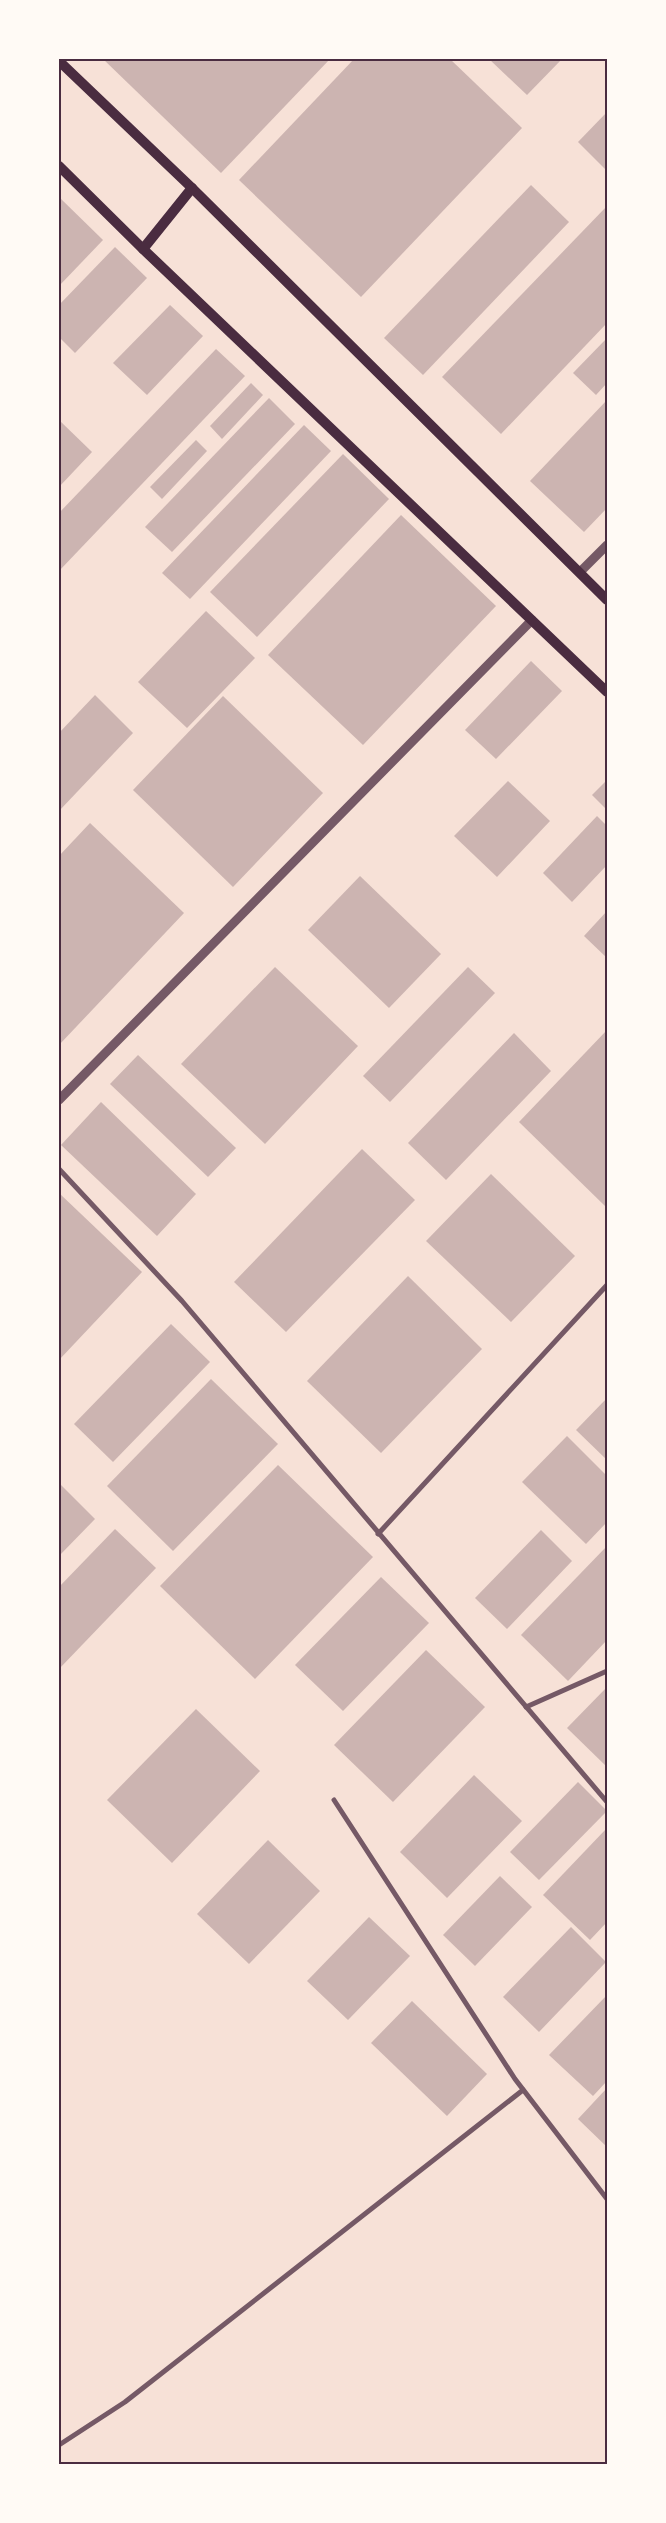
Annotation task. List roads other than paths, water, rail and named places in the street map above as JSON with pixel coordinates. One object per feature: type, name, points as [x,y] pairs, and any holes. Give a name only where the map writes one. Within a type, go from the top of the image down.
[{"type":"main road","points":[[59,61],[192,188],[607,600]]},
{"type":"main road","points":[[59,166],[142,250],[607,692]]},
{"type":"main road","points":[[142,250],[192,188]]},
{"type":"street","points":[[580,572],[607,545]]},
{"type":"street","points":[[59,1100],[532,620]]},
{"type":"street","points":[[59,1169],[182,1301],[607,1802]]},
{"type":"street","points":[[378,1534],[607,1285]]},
{"type":"street","points":[[526,1707],[607,1671]]},
{"type":"street","points":[[334,1800],[523,2090],[607,2200]]},
{"type":"street","points":[[59,2446],[125,2402],[523,2090]]}]
